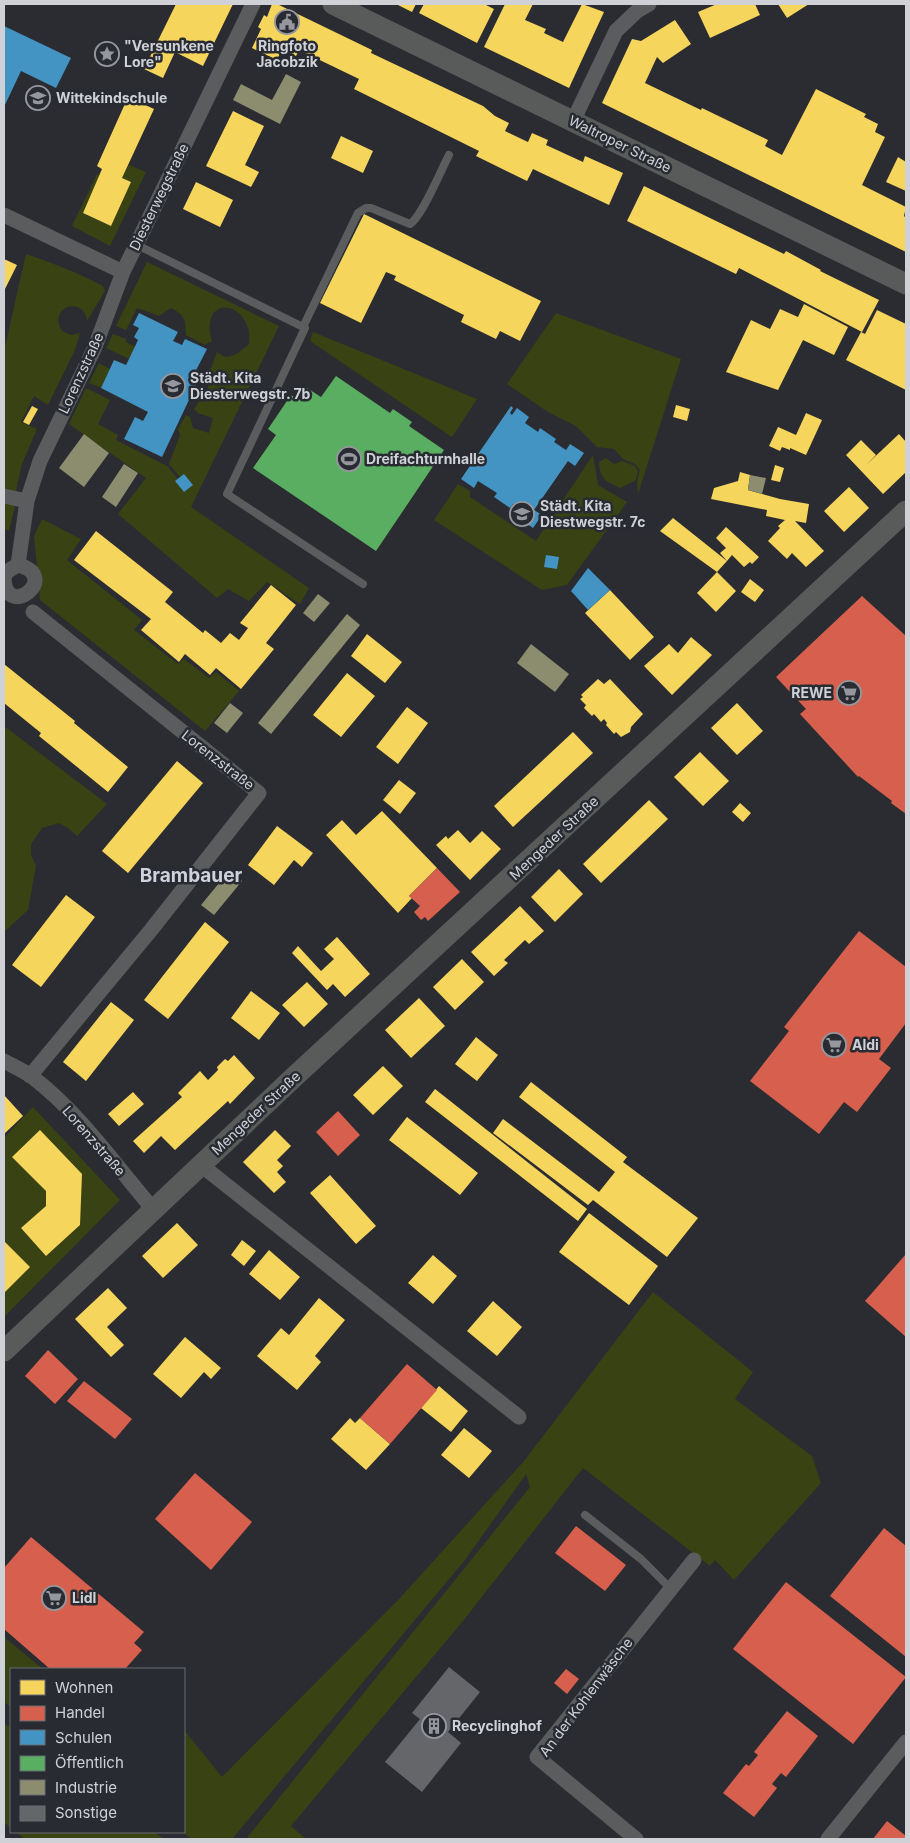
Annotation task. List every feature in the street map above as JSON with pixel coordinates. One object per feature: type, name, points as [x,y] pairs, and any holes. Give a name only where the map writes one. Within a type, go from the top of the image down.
[{"type":"main road","name":"Waltroper Straße","points":[[333,4],[906,284]]},
{"type":"main road","name":"Mengeder Straße","points":[[4,1351],[293,1078],[906,511]]},
{"type":"street","name":"Diesterwegstraße","points":[[123,272],[253,4]]},
{"type":"street","points":[[573,120],[616,31],[636,11],[649,4]]},
{"type":"street","points":[[4,215],[123,272]]},
{"type":"street","name":"Lorenzstraße","points":[[18,565],[27,501],[40,461],[95,347],[123,272]]},
{"type":"street","points":[[4,496],[27,501]]},
{"type":"street","points":[[18,565],[30,570],[34,577],[31,591],[26,595],[13,595],[4,585],[4,579],[11,568],[18,565]]},
{"type":"street","name":"Lorenzstraße","points":[[30,1076],[151,930],[259,793],[34,612]]},
{"type":"street","name":"Lorenzstraße","points":[[4,1061],[30,1076],[59,1100],[90,1133],[154,1210]]},
{"type":"street","name":"Mengeder Straße","points":[[201,1165],[519,1418]]},
{"type":"street","name":"An der Kohlenwäsche","points":[[636,1839],[536,1757],[694,1560]]},
{"type":"street","points":[[828,1839],[906,1742]]},
{"type":"lane","points":[[303,327],[358,213],[366,208],[372,208],[410,224],[412,223],[420,213],[449,155]]},
{"type":"lane","points":[[137,245],[306,328],[227,494],[364,584]]},
{"type":"lane","points":[[585,1515],[641,1558],[671,1589]]},
{"type":"green space","points":[[129,165],[146,172],[110,246],[72,226],[97,174],[100,175],[83,213],[111,226],[131,182],[122,178]]},
{"type":"green space","points":[[26,254],[84,277],[103,286],[105,291],[87,321],[80,308],[74,306],[63,310],[59,316],[62,331],[71,335],[80,333],[75,350],[48,405],[34,396],[21,422],[37,429],[22,464],[16,491],[4,489],[4,351]]},
{"type":"green space","points":[[147,262],[279,326],[191,507],[309,588],[300,604],[267,582],[249,601],[228,589],[217,598],[118,514],[146,478],[69,424],[86,388],[110,400],[98,424],[118,435],[116,440],[167,466],[178,479],[184,492],[192,485],[180,477],[169,464],[180,435],[178,429],[186,415],[190,417],[193,428],[209,433],[213,418],[198,413],[194,409],[208,388],[208,376],[217,352],[226,357],[238,353],[249,344],[249,330],[243,318],[236,311],[229,308],[215,311],[211,318],[210,328],[212,341],[205,345],[186,335],[184,318],[180,313],[171,308],[159,316],[137,308],[126,330],[116,326]]},
{"type":"green space","points":[[556,313],[681,359],[638,494],[637,481],[640,470],[635,464],[623,459],[614,449],[597,447],[576,426],[548,412],[507,384]]},
{"type":"green space","points":[[313,332],[477,399],[452,437],[310,341]]},
{"type":"green space","points":[[113,334],[126,339],[126,342],[135,347],[129,359],[106,348]]},
{"type":"green space","points":[[99,363],[110,369],[101,388],[89,383]]},
{"type":"green space","points":[[593,455],[598,485],[627,502],[567,585],[542,590],[434,520],[458,484],[470,491],[470,497],[536,541]]},
{"type":"green space","points":[[606,458],[614,464],[622,461],[635,466],[638,471],[636,480],[620,488],[604,479],[599,462]]},
{"type":"green space","points":[[4,503],[15,506],[9,531],[4,529]]},
{"type":"green space","points":[[42,519],[81,539],[67,560],[142,620],[134,630],[178,664],[184,659],[209,678],[216,672],[239,691],[205,731],[40,600],[34,536]]},
{"type":"green space","points":[[4,726],[107,804],[77,836],[59,823],[42,828],[31,844],[31,855],[36,866],[28,910],[4,932]]},
{"type":"green space","points":[[33,1107],[120,1200],[4,1317],[4,1138]]},
{"type":"green space","points":[[653,1292],[753,1372],[735,1399],[812,1456],[821,1483],[734,1580],[715,1560],[710,1566],[583,1468],[463,1621],[291,1826],[306,1839],[246,1839],[530,1487],[526,1474],[465,1560],[232,1839],[192,1839],[183,1833],[185,1833],[185,1731],[222,1777],[400,1598],[524,1461]]},
{"type":"green space","points":[[4,1637],[42,1668],[10,1668],[10,1706],[4,1702]]},
{"type":"green space","points":[[4,1723],[10,1727],[10,1827],[4,1822]]},
{"type":"green space","points":[[17,1833],[155,1833],[164,1839],[25,1839]]},
{"type":"building: Wohnen","points":[[176,4],[233,4],[203,66],[175,52],[163,78],[144,69]]},
{"type":"building: Wohnen","points":[[272,4],[277,4],[372,50],[371,53],[483,106],[495,116],[509,123],[505,131],[528,142],[532,133],[548,140],[546,145],[583,162],[585,156],[623,173],[609,205],[533,169],[527,181],[476,156],[479,151],[354,89],[359,79],[299,50],[296,56],[282,49],[277,60],[252,48],[261,29],[258,27],[264,15],[267,17]]},
{"type":"building: Wohnen","points":[[396,4],[416,4],[412,12]]},
{"type":"building: Wohnen","points":[[424,4],[484,4],[494,9],[477,43],[419,13]]},
{"type":"building: Wohnen","points":[[505,4],[533,4],[525,20],[546,29],[544,33],[563,42],[582,4],[604,12],[569,88],[484,47]]},
{"type":"building: Wohnen","points":[[717,4],[755,4],[760,15],[710,38],[698,12]]},
{"type":"building: Wohnen","points":[[778,4],[809,4],[787,18]]},
{"type":"building: Wohnen","points":[[675,20],[691,44],[663,63],[657,57],[645,83],[768,140],[765,146],[782,155],[816,89],[866,114],[864,117],[878,124],[875,132],[885,137],[862,185],[906,207],[904,216],[906,218],[906,252],[602,103],[632,39],[641,41]]},
{"type":"building: Wohnen","points":[[128,97],[154,109],[122,178],[131,182],[111,226],[83,213],[102,169],[97,166]]},
{"type":"building: Wohnen","points":[[233,111],[264,126],[245,165],[259,172],[251,187],[206,166]]},
{"type":"building: Wohnen","points":[[341,136],[373,151],[363,173],[331,158]]},
{"type":"building: Wohnen","points":[[898,157],[906,162],[906,191],[886,182]]},
{"type":"building: Wohnen","points":[[196,182],[233,200],[220,227],[183,209]]},
{"type":"building: Wohnen","points":[[644,186],[784,254],[786,251],[820,271],[879,300],[862,332],[739,268],[736,274],[627,221]]},
{"type":"building: Wohnen","points":[[364,214],[541,301],[520,341],[500,331],[496,339],[461,322],[464,315],[394,280],[396,276],[386,272],[361,323],[320,303]]},
{"type":"building: Wohnen","points":[[4,259],[17,265],[4,291]]},
{"type":"building: Wohnen","points":[[804,304],[848,327],[834,355],[803,340],[778,390],[726,372],[751,320],[770,329],[780,309],[798,317]]},
{"type":"building: Wohnen","points":[[877,310],[906,324],[906,390],[846,360],[861,332],[865,334]]},
{"type":"building: Wohnen","points":[[676,405],[690,409],[687,421],[673,417]]},
{"type":"building: Wohnen","points":[[32,406],[38,409],[29,425],[23,422]]},
{"type":"building: Wohnen","points":[[806,413],[822,420],[806,455],[790,448],[790,450],[782,447],[780,451],[769,446],[778,427],[796,435]]},
{"type":"building: Wohnen","points":[[899,434],[906,442],[906,472],[883,494],[846,455],[861,440],[876,455],[865,466]]},
{"type":"building: Wohnen","points":[[775,465],[784,468],[780,482],[771,480]]},
{"type":"building: Wohnen","points":[[740,472],[750,475],[748,490],[780,499],[809,504],[806,523],[795,521],[824,551],[806,567],[792,553],[787,559],[768,541],[780,528],[778,526],[785,520],[766,516],[767,510],[711,499],[714,488],[738,481]]},
{"type":"building: Wohnen","points":[[849,487],[869,508],[844,532],[824,511]]},
{"type":"building: Wohnen","points":[[673,518],[727,561],[717,572],[660,531]]},
{"type":"building: Wohnen","points":[[726,527],[759,557],[752,564],[750,562],[744,567],[732,555],[727,561],[720,553],[726,548],[716,538]]},
{"type":"building: Wohnen","points":[[96,531],[173,592],[165,602],[203,633],[205,630],[221,643],[230,633],[239,640],[248,628],[240,623],[271,585],[296,605],[266,643],[274,649],[241,689],[216,668],[210,675],[185,654],[179,662],[141,630],[151,619],[74,560]]},
{"type":"building: Wohnen","points":[[717,572],[736,591],[716,612],[697,593]]},
{"type":"building: Wohnen","points":[[750,579],[764,590],[755,602],[741,592]]},
{"type":"building: Wohnen","points":[[610,590],[654,637],[630,660],[585,613]]},
{"type":"building: Wohnen","points":[[367,634],[402,662],[385,683],[351,656]]},
{"type":"building: Wohnen","points":[[691,637],[712,655],[672,695],[644,666],[669,644],[678,653]]},
{"type":"building: Wohnen","points":[[4,664],[75,721],[74,723],[128,767],[108,792],[39,736],[41,733],[4,703]]},
{"type":"building: Wohnen","points":[[347,673],[375,696],[341,737],[313,715]]},
{"type":"building: Wohnen","points":[[598,679],[604,684],[610,679],[643,714],[631,727],[630,732],[621,737],[616,732],[614,734],[606,725],[607,723],[604,719],[601,722],[594,714],[592,716],[584,708],[586,705],[580,699],[583,697],[581,695]]},
{"type":"building: Wohnen","points":[[737,703],[763,731],[737,755],[711,728]]},
{"type":"building: Wohnen","points":[[407,707],[428,723],[398,764],[376,747]]},
{"type":"building: Wohnen","points":[[573,732],[593,753],[513,827],[494,806]]},
{"type":"building: Wohnen","points":[[700,752],[729,781],[703,806],[674,777]]},
{"type":"building: Wohnen","points":[[177,761],[203,783],[128,873],[102,851]]},
{"type":"building: Wohnen","points":[[399,780],[416,793],[400,814],[383,800]]},
{"type":"building: Wohnen","points":[[649,800],[668,819],[601,883],[583,864]]},
{"type":"building: Wohnen","points":[[740,803],[751,813],[743,822],[732,812]]},
{"type":"building: Wohnen","points":[[382,811],[437,868],[409,896],[412,898],[398,913],[326,835],[342,820],[356,835]]},
{"type":"building: Wohnen","points":[[277,826],[313,853],[302,867],[294,860],[274,885],[248,865]]},
{"type":"building: Wohnen","points":[[458,830],[470,843],[482,831],[501,849],[470,880],[436,845],[446,836],[448,839]]},
{"type":"building: Wohnen","points":[[559,869],[583,894],[555,922],[531,897]]},
{"type":"building: Wohnen","points":[[66,895],[95,917],[41,987],[12,965]]},
{"type":"building: Wohnen","points":[[520,906],[544,931],[529,944],[525,940],[504,960],[508,963],[494,976],[471,952]]},
{"type":"building: Wohnen","points":[[205,922],[229,942],[168,1019],[144,1000]]},
{"type":"building: Wohnen","points":[[337,937],[370,974],[345,997],[333,984],[327,990],[292,953],[298,946],[321,971],[334,959],[324,949]]},
{"type":"building: Wohnen","points":[[462,959],[484,982],[455,1010],[433,987]]},
{"type":"building: Wohnen","points":[[307,982],[328,1004],[304,1027],[282,1005]]},
{"type":"building: Wohnen","points":[[251,991],[280,1013],[259,1040],[231,1018]]},
{"type":"building: Wohnen","points":[[419,998],[445,1026],[411,1058],[385,1030]]},
{"type":"building: Wohnen","points":[[111,1002],[134,1020],[86,1081],[63,1062]]},
{"type":"building: Wohnen","points":[[476,1037],[498,1055],[477,1081],[455,1064]]},
{"type":"building: Wohnen","points":[[234,1055],[255,1078],[230,1104],[228,1101],[175,1150],[161,1136],[144,1153],[133,1141],[182,1097],[178,1093],[200,1071],[208,1080],[225,1059],[228,1061]]},
{"type":"building: Wohnen","points":[[383,1066],[403,1086],[373,1115],[353,1095]]},
{"type":"building: Wohnen","points":[[531,1082],[627,1157],[623,1162],[698,1218],[667,1257],[593,1200],[588,1205],[493,1133],[503,1119],[599,1192],[615,1172],[519,1097]]},
{"type":"building: Wohnen","points":[[435,1089],[587,1209],[578,1221],[425,1102]]},
{"type":"building: Wohnen","points":[[133,1092],[144,1104],[119,1126],[108,1114]]},
{"type":"building: Wohnen","points":[[4,1095],[23,1116],[4,1134]]},
{"type":"building: Wohnen","points":[[407,1117],[478,1173],[460,1195],[389,1140]]},
{"type":"building: Wohnen","points":[[40,1130],[82,1174],[80,1225],[46,1256],[21,1228],[46,1206],[46,1191],[12,1157]]},
{"type":"building: Wohnen","points":[[275,1130],[291,1146],[277,1160],[283,1166],[277,1172],[286,1182],[274,1193],[243,1162]]},
{"type":"building: Wohnen","points":[[330,1175],[376,1226],[356,1244],[310,1193]]},
{"type":"building: Wohnen","points":[[589,1213],[658,1266],[629,1305],[559,1252]]},
{"type":"building: Wohnen","points":[[177,1223],[198,1245],[163,1278],[142,1256]]},
{"type":"building: Wohnen","points":[[242,1240],[256,1251],[244,1266],[231,1255]]},
{"type":"building: Wohnen","points":[[4,1241],[30,1267],[4,1293]]},
{"type":"building: Wohnen","points":[[269,1250],[300,1277],[280,1300],[249,1274]]},
{"type":"building: Wohnen","points":[[433,1255],[457,1276],[433,1304],[408,1283]]},
{"type":"building: Wohnen","points":[[108,1288],[127,1308],[107,1327],[124,1345],[111,1357],[75,1319]]},
{"type":"building: Wohnen","points":[[319,1298],[345,1320],[315,1356],[321,1362],[297,1390],[257,1356],[281,1328],[289,1335]]},
{"type":"building: Wohnen","points":[[493,1301],[522,1327],[497,1356],[467,1331]]},
{"type":"building: Wohnen","points":[[185,1337],[221,1368],[211,1379],[204,1372],[181,1398],[153,1374]]},
{"type":"building: Wohnen","points":[[439,1386],[468,1411],[451,1432],[421,1408]]},
{"type":"building: Wohnen","points":[[350,1418],[355,1423],[360,1418],[390,1444],[366,1470],[331,1439]]},
{"type":"building: Wohnen","points":[[464,1428],[492,1451],[469,1478],[441,1455]]},
{"type":"building: Handel","name":"REWE","points":[[862,596],[906,636],[906,814],[891,803],[892,801],[858,777],[800,714],[806,709],[776,677]]},
{"type":"building: Handel","points":[[437,868],[460,892],[428,921],[425,917],[421,920],[414,912],[420,906],[409,896]]},
{"type":"building: Handel","name":"Aldi","points":[[859,931],[906,967],[906,1023],[879,1059],[891,1068],[857,1112],[844,1102],[819,1134],[750,1081],[789,1031],[784,1027]]},
{"type":"building: Handel","points":[[338,1111],[360,1135],[338,1156],[316,1132]]},
{"type":"building: Handel","points":[[906,1254],[906,1337],[865,1301]]},
{"type":"building: Handel","points":[[48,1350],[78,1379],[55,1404],[25,1376]]},
{"type":"building: Handel","points":[[407,1364],[437,1390],[390,1444],[360,1418]]},
{"type":"building: Handel","points":[[84,1381],[132,1419],[115,1439],[67,1401]]},
{"type":"building: Handel","points":[[195,1473],[252,1522],[211,1570],[155,1519]]},
{"type":"building: Handel","points":[[576,1526],[626,1565],[605,1591],[555,1553]]},
{"type":"building: Handel","points":[[884,1528],[906,1546],[906,1657],[830,1596]]},
{"type":"building: Handel","name":"Lidl","points":[[31,1537],[144,1632],[134,1643],[142,1650],[126,1668],[49,1668],[4,1629],[4,1568]]},
{"type":"building: Handel","points":[[786,1582],[906,1677],[853,1744],[733,1649]]},
{"type":"building: Handel","points":[[566,1669],[579,1679],[567,1694],[554,1683]]},
{"type":"building: Handel","points":[[787,1711],[818,1736],[786,1777],[781,1773],[772,1784],[777,1788],[754,1817],[723,1793],[746,1764],[749,1766],[758,1755],[754,1752]]},
{"type":"building: Handel","points":[[887,1821],[906,1836],[906,1839],[873,1839]]},
{"type":"building: Schulen","points":[[4,26],[71,58],[56,88],[21,71],[4,107]]},
{"type":"building: Schulen","points":[[139,313],[178,332],[173,341],[182,345],[185,339],[207,349],[191,380],[197,383],[162,457],[124,439],[135,417],[143,421],[148,412],[101,388],[114,360],[126,365],[138,340],[134,337],[139,328],[133,325]]},
{"type":"building: Schulen","points":[[511,406],[513,408],[510,413],[512,415],[517,408],[529,417],[525,423],[538,432],[540,428],[556,439],[554,442],[566,450],[570,444],[584,453],[575,466],[568,461],[534,510],[542,515],[533,528],[520,519],[524,512],[513,504],[510,508],[494,497],[497,493],[478,481],[474,488],[461,479]]},
{"type":"building: Schulen","points":[[184,474],[193,485],[184,492],[175,481]]},
{"type":"building: Schulen","points":[[546,555],[559,557],[557,569],[544,567]]},
{"type":"building: Schulen","points":[[588,568],[610,590],[588,610],[571,591]]},
{"type":"building: Öffentlich","name":"Dreifachturnhalle","points":[[336,376],[390,413],[393,409],[412,422],[409,426],[444,450],[376,551],[253,468],[276,435],[268,429],[291,395],[299,400],[307,388],[321,397]]},
{"type":"building: Industrie","points":[[286,74],[301,82],[280,124],[233,100],[241,84],[272,100]]},
{"type":"building: Industrie","points":[[84,434],[109,453],[84,487],[59,468]]},
{"type":"building: Industrie","points":[[124,464],[138,473],[116,507],[102,497]]},
{"type":"building: Industrie","points":[[750,475],[766,478],[762,494],[748,490]]},
{"type":"building: Industrie","points":[[318,594],[330,603],[314,622],[303,613]]},
{"type":"building: Industrie","points":[[347,614],[360,625],[271,734],[258,723]]},
{"type":"building: Industrie","points":[[531,644],[569,674],[555,692],[517,663]]},
{"type":"building: Industrie","points":[[230,703],[243,713],[227,733],[214,723]]},
{"type":"building: Industrie","points":[[229,871],[242,881],[214,915],[201,905]]},
{"type":"building: Sonstige","name":"Recyclinghof","points":[[449,1667],[480,1692],[448,1732],[461,1743],[422,1792],[385,1762],[420,1719],[412,1713]]},
{"type":"place","name":"Ringfoto Jacobzik","points":[[287,22]]},
{"type":"place","name":"\"Versunkene Lore\"","points":[[107,54]]},
{"type":"place","name":"Wittekindschule","points":[[38,98]]},
{"type":"place","name":"Städt. Kita Diesterwegstr. 7b","points":[[173,386]]},
{"type":"place","name":"Dreifachturnhalle","points":[[349,459]]},
{"type":"place","name":"Städt. Kita Diestwegstr. 7c","points":[[522,514]]},
{"type":"place","name":"REWE","points":[[849,693]]},
{"type":"place","name":"Aldi","points":[[834,1045]]},
{"type":"place","name":"Lidl","points":[[54,1598]]},
{"type":"place","name":"Recyclinghof","points":[[434,1726]]},
{"type":"district","name":"Brambauer","points":[[191,875]]}]
